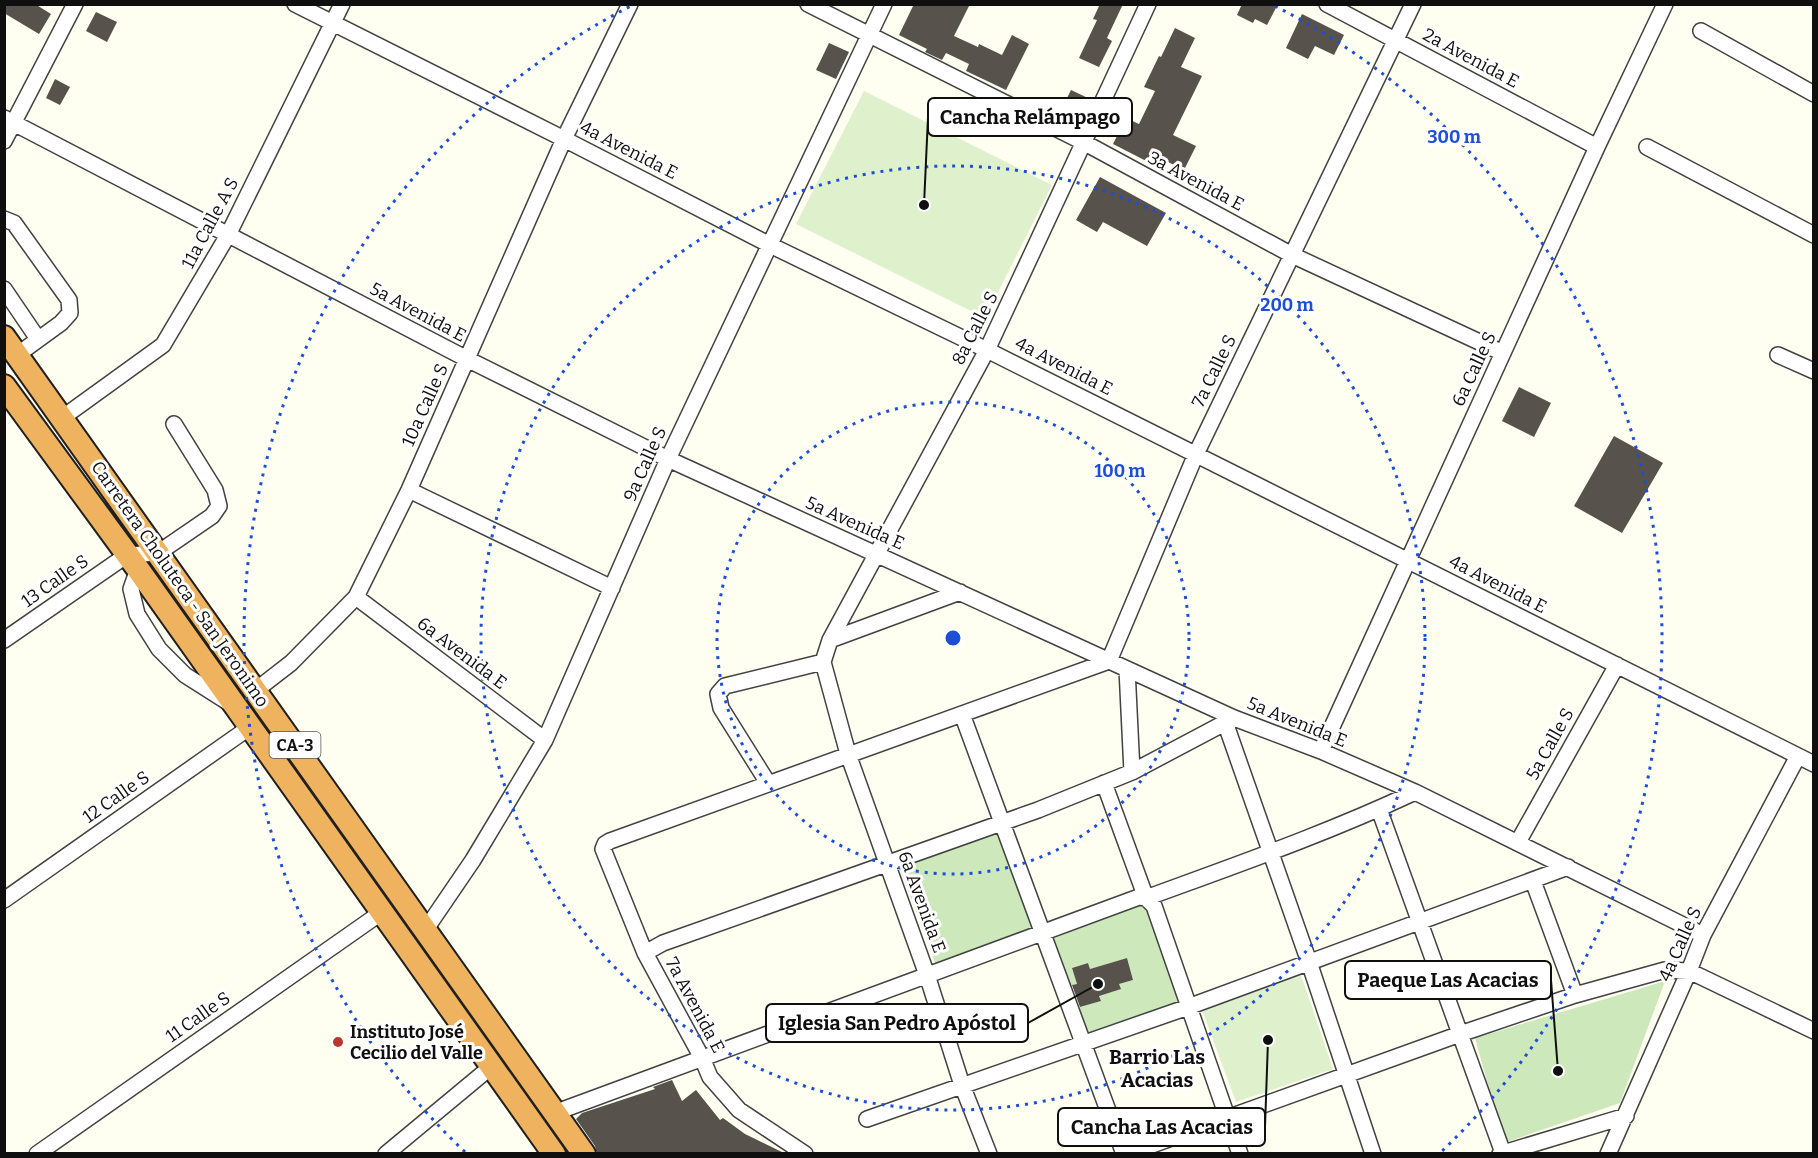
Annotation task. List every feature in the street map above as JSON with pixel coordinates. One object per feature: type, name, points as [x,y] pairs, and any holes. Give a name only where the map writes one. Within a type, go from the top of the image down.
[{"type":"highway","name":"Carretera Choluteca - San Jeronimo","points":[[11,346],[584,1154]]},
{"type":"highway","name":"Carretera Choluteca - San Jeronimo","points":[[4,386],[237,708],[554,1154]]},
{"type":"street","points":[[4,141],[9,120],[75,4]]},
{"type":"street","name":"4a Avenida E","points":[[296,4],[770,245],[987,350],[1814,764]]},
{"type":"street","name":"11a Calle A S","points":[[62,418],[164,345],[228,235],[342,4]]},
{"type":"street","name":"10a Calle S","points":[[256,690],[291,663],[356,597],[409,489],[564,139],[630,4]]},
{"type":"street","name":"3a Avenida E","points":[[808,4],[1085,143],[1292,255],[1503,354]]},
{"type":"street","name":"9a Calle S","points":[[426,929],[473,860],[545,740],[668,459],[884,4]]},
{"type":"street","name":"8a Calle S","points":[[823,662],[830,640],[987,350],[1149,4]]},
{"type":"street","name":"2a Avenida E","points":[[1327,4],[1597,147]]},
{"type":"street","name":"7a Calle S","points":[[1109,661],[1196,454],[1413,4]]},
{"type":"street","name":"6a Calle S","points":[[1321,751],[1597,147],[1665,4]]},
{"type":"street","points":[[1701,31],[1814,94]]},
{"type":"street","name":"5a Avenida E","points":[[9,120],[467,360],[668,459],[1127,669],[1230,720],[1321,751],[1415,792],[1702,935]]},
{"type":"street","points":[[1647,147],[1814,235]]},
{"type":"street","points":[[4,219],[14,223],[69,300],[70,312],[61,322],[38,339],[11,346]]},
{"type":"street","points":[[4,289],[38,339]]},
{"type":"street","points":[[1778,355],[1814,371]]},
{"type":"street","points":[[132,562],[158,554],[212,516],[219,506],[215,490],[174,424]]},
{"type":"street","points":[[409,489],[612,588]]},
{"type":"street","name":"13 Calle S","points":[[4,640],[132,562]]},
{"type":"street","points":[[830,640],[960,592]]},
{"type":"street","name":"6a Avenida E","points":[[356,597],[545,740]]},
{"type":"street","points":[[823,662],[724,686],[718,694],[721,708],[768,783],[1109,661]]},
{"type":"street","name":"6a Avenida E","points":[[823,662],[848,754],[927,975],[962,1085],[989,1154]]},
{"type":"street","name":"5a Calle S","points":[[1518,842],[1617,665]]},
{"type":"street","points":[[1127,669],[1132,772]]},
{"type":"street","points":[[962,714],[1125,1154],[1460,1034],[1575,995],[1665,970],[1689,971],[1814,1031]]},
{"type":"street","points":[[645,953],[663,943],[1002,823],[1132,772],[1230,720],[1270,852],[1373,1154]]},
{"type":"street","name":"12 Calle S","points":[[4,900],[250,727]]},
{"type":"street","name":"4a Calle S","points":[[1608,1154],[1689,971],[1702,935],[1798,756]]},
{"type":"street","name":"7a Avenida E","points":[[768,783],[610,841],[604,844],[603,849],[645,953],[710,1077],[739,1110],[805,1154]]},
{"type":"street","points":[[1104,783],[1146,898],[1154,906],[1240,1154]]},
{"type":"street","points":[[554,1113],[1139,897],[1146,898],[1270,852],[1379,809],[1415,792]]},
{"type":"street","points":[[1379,809],[1502,1153],[1626,1116]]},
{"type":"street","points":[[867,1119],[1188,1006],[1568,867]]},
{"type":"street","points":[[1533,880],[1575,995]]},
{"type":"street","name":"11 Calle S","points":[[37,1154],[382,912]]},
{"type":"street","points":[[386,1154],[492,1066]]},
{"type":"green space","points":[[864,91],[1052,185],[985,318],[796,224]]},
{"type":"green space","points":[[998,832],[1034,929],[936,965],[899,866]]},
{"type":"green space","points":[[1138,904],[1148,910],[1184,1004],[1084,1039],[1074,1009],[1101,1001],[1098,993],[1120,989],[1119,984],[1133,980],[1127,958],[1090,969],[1088,963],[1072,968],[1077,984],[1065,987],[1047,937]]},
{"type":"green space","points":[[1301,975],[1333,1069],[1236,1102],[1202,1010]]},
{"type":"green space","points":[[1665,981],[1620,1103],[1504,1143],[1475,1038]]},
{"type":"building","points":[[4,4],[35,4],[51,14],[39,34],[4,13]]},
{"type":"building","points":[[914,4],[970,4],[954,36],[978,47],[979,44],[1002,55],[1012,35],[1029,44],[1006,90],[966,71],[969,64],[946,53],[942,60],[925,52],[927,49],[899,35]]},
{"type":"building","points":[[1100,4],[1123,4],[1107,38],[1112,41],[1099,67],[1079,58],[1097,20],[1093,19]]},
{"type":"building","points":[[1242,4],[1278,4],[1267,25],[1255,19],[1253,23],[1237,15]]},
{"type":"building","points":[[96,12],[117,22],[107,42],[86,31]]},
{"type":"building","points":[[1302,14],[1344,35],[1334,55],[1315,46],[1308,59],[1286,48]]},
{"type":"building","points":[[1175,28],[1195,38],[1181,67],[1202,76],[1173,135],[1196,146],[1184,170],[1158,157],[1154,165],[1113,144],[1126,118],[1139,124],[1155,91],[1144,87]]},
{"type":"building","points":[[829,43],[849,52],[836,79],[816,70]]},
{"type":"building","points":[[55,79],[70,87],[60,105],[46,98]]},
{"type":"building","points":[[1071,90],[1090,99],[1078,126],[1058,116]]},
{"type":"building","points":[[1100,177],[1166,213],[1147,246],[1103,222],[1097,232],[1076,220]]},
{"type":"building","points":[[1519,387],[1551,403],[1534,437],[1502,421]]},
{"type":"building","points":[[1614,436],[1663,463],[1622,533],[1574,506]]},
{"type":"building","points":[[1127,958],[1133,980],[1119,984],[1121,989],[1099,996],[1101,1001],[1080,1007],[1072,985],[1077,984],[1072,968],[1088,963],[1090,969]]},
{"type":"building","points":[[672,1080],[682,1101],[696,1090],[720,1120],[723,1118],[745,1134],[786,1154],[597,1154],[595,1146],[576,1119],[582,1113],[655,1089],[653,1087]]},
{"type":"place","name":"Cancha Relámpago","points":[[924,205]]},
{"type":"place","name":"Iglesia San Pedro Apóstol","points":[[1098,984]]},
{"type":"place","name":"Cancha Las Acacias","points":[[1268,1040]]},
{"type":"place","name":"Instituto José Cecilio del Valle","points":[[338,1042]]},
{"type":"place","name":"Paeque Las Acacias","points":[[1558,1071]]},
{"type":"district","name":"Barrio Las Acacias","points":[[1157,1068]]}]
